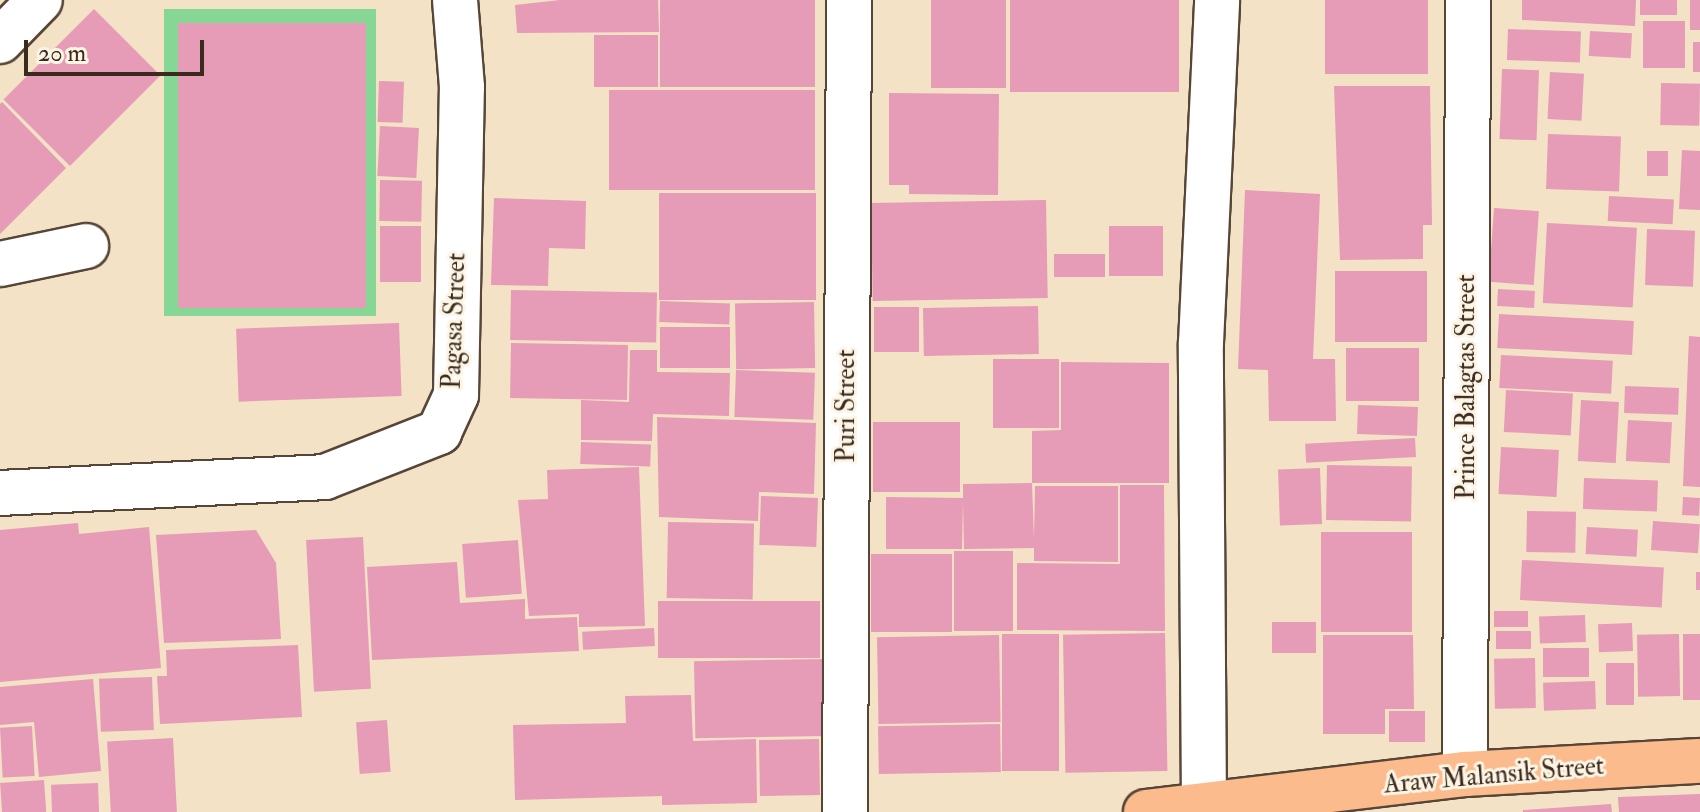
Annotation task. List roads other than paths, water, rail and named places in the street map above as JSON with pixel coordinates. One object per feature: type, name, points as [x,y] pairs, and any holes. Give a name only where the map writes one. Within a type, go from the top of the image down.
[{"type":"main road","name":"Araw Malansik Street","points":[[1146,812],[1222,806],[1465,774],[1700,761]]},
{"type":"street","points":[[0,41],[40,0]]},
{"type":"street","name":"Pagasa Street","points":[[0,493],[325,477],[439,432],[456,395],[462,87],[455,0]]},
{"type":"street","name":"Puri Street","points":[[845,812],[849,0]]},
{"type":"street","points":[[1217,0],[1201,343],[1222,806]]},
{"type":"street","name":"Prince Balagtas Street","points":[[1465,774],[1468,0]]},
{"type":"street","points":[[0,264],[86,246]]}]
